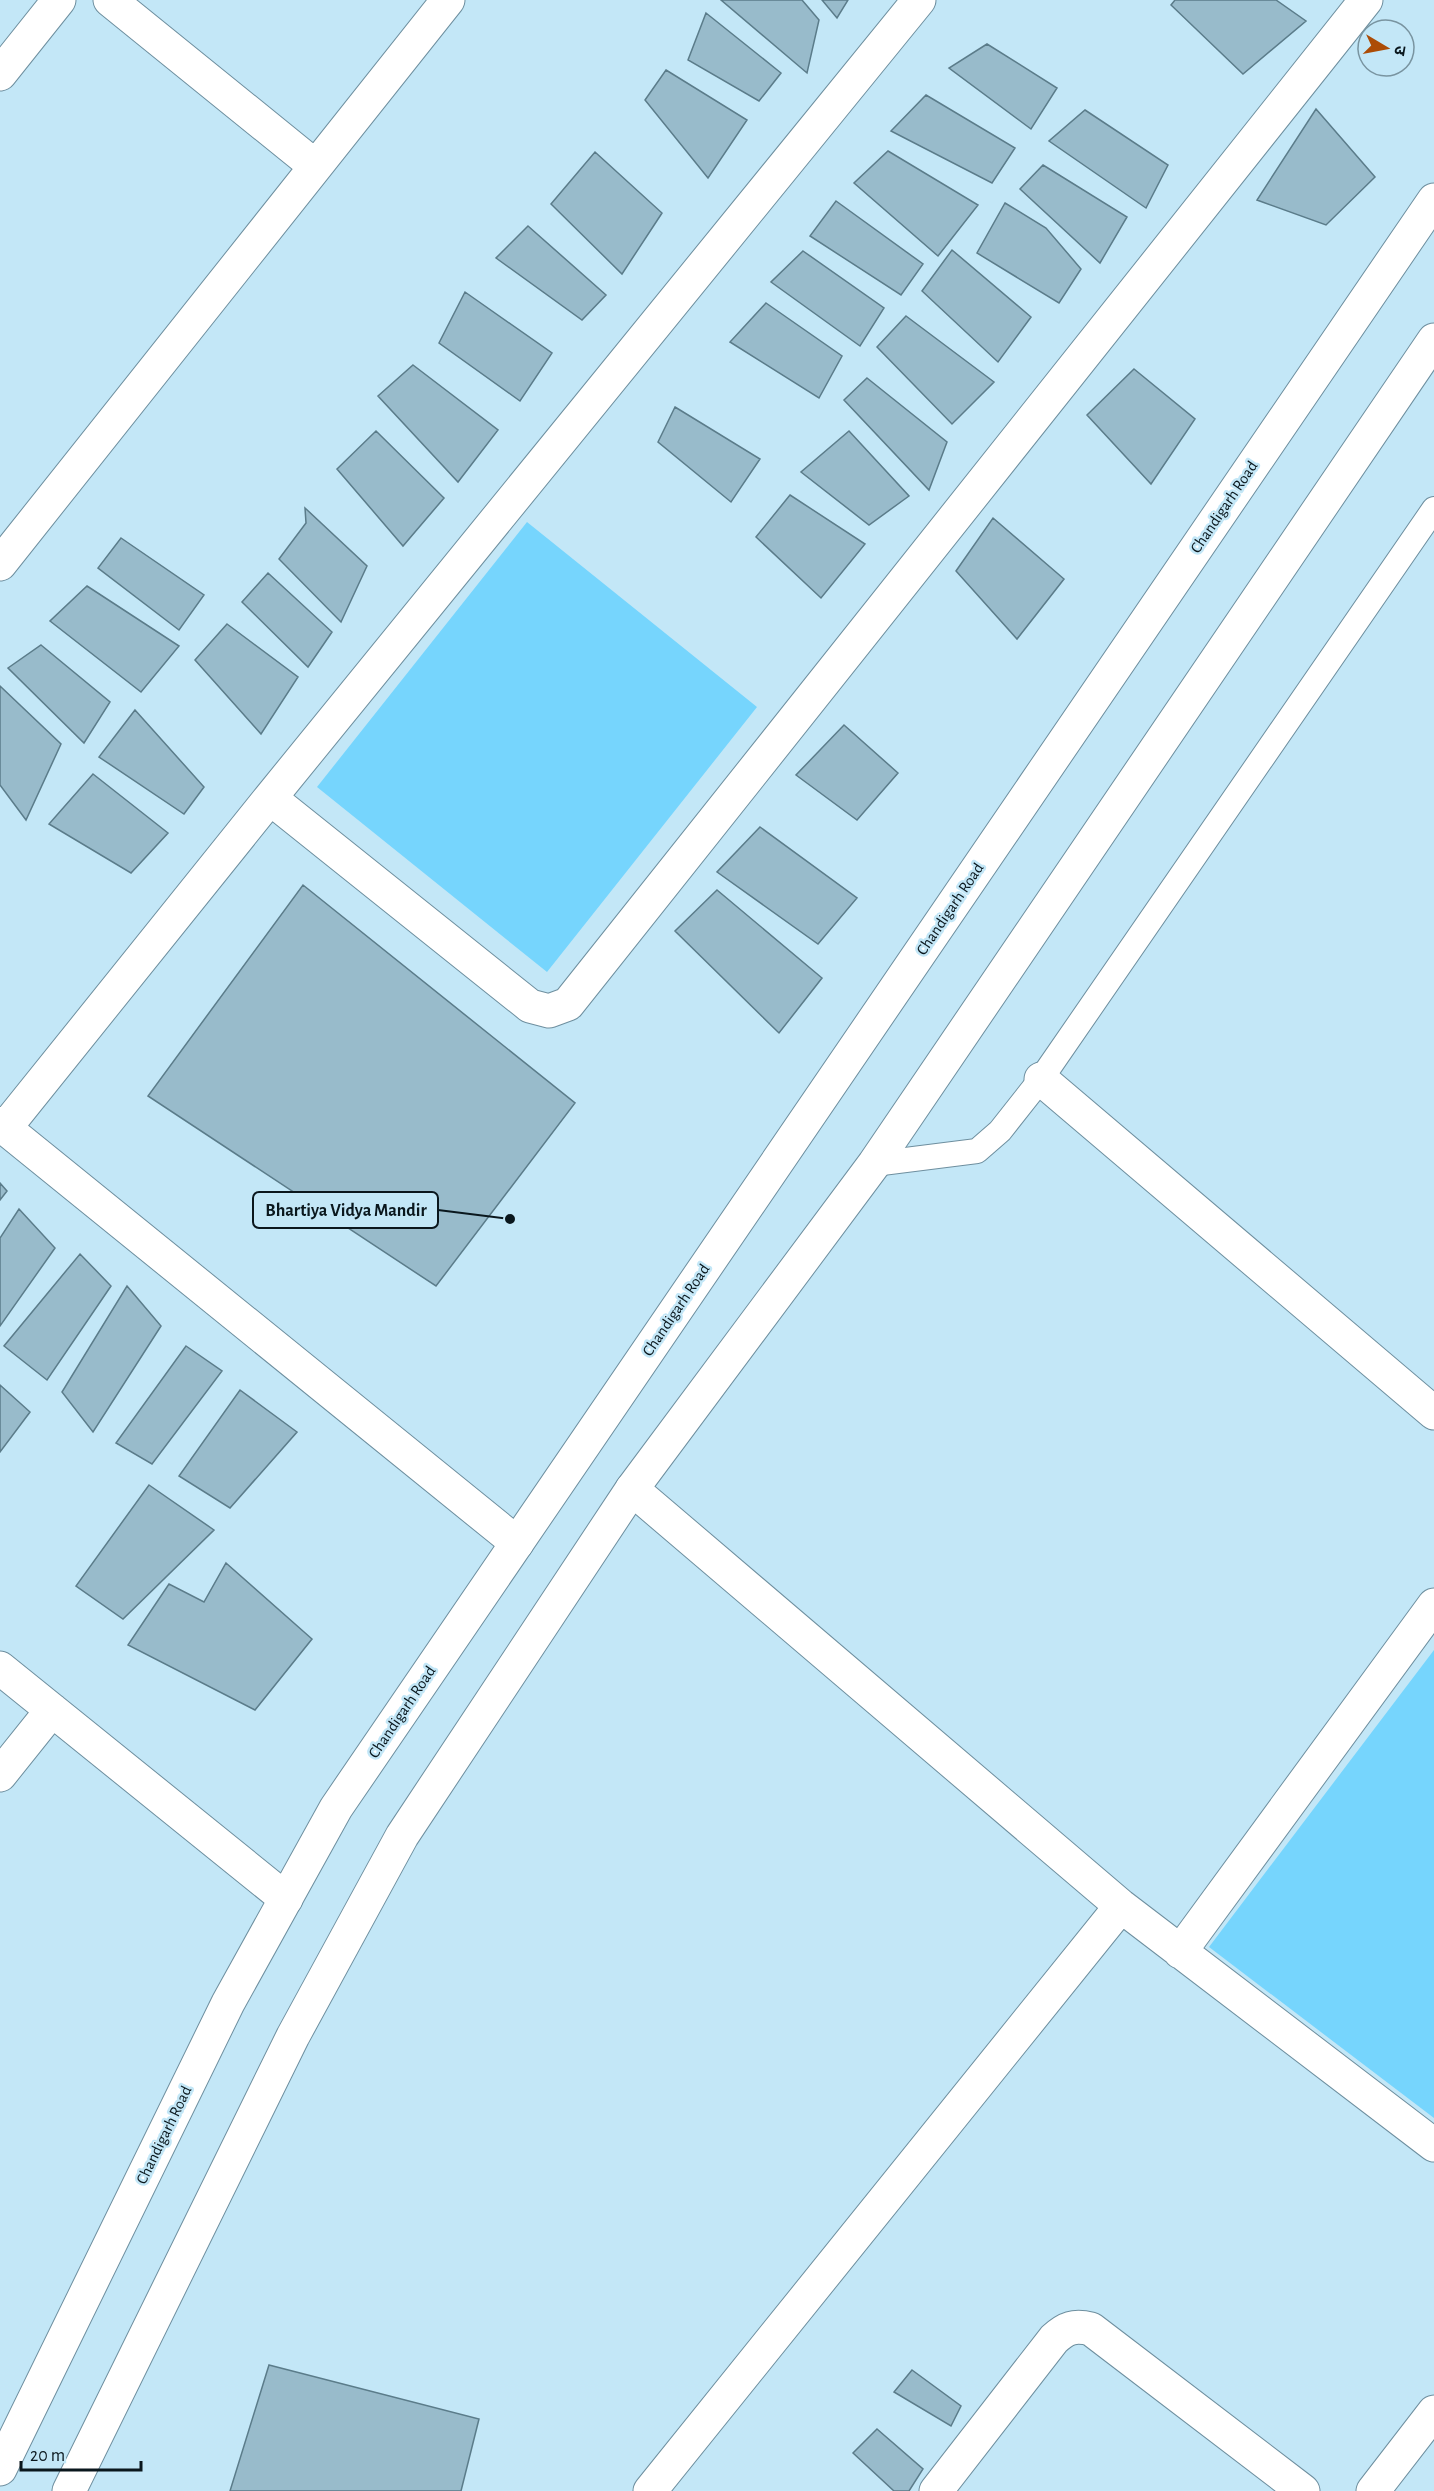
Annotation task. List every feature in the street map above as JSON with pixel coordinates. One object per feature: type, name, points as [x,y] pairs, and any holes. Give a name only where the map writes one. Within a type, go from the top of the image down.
[{"type":"street","points":[[0,74],[58,0]]},
{"type":"street","points":[[110,0],[315,166]]},
{"type":"street","points":[[0,564],[448,0]]},
{"type":"street","points":[[517,1543],[3,1126],[919,0]]},
{"type":"street","points":[[270,798],[530,1006],[549,1011],[568,1004],[1366,0]]},
{"type":"street","name":"Chandigarh Road","points":[[0,2469],[228,2003],[336,1808],[1434,200]]},
{"type":"street","points":[[69,2491],[293,2036],[402,1836],[632,1489],[874,1164],[1434,340]]},
{"type":"street","points":[[1041,1079],[1434,1413]]},
{"type":"street","points":[[632,1489],[1120,1906],[1434,2145]]},
{"type":"street","points":[[1180,1952],[1434,1605]]},
{"type":"street","points":[[0,1668],[286,1899]]},
{"type":"street","points":[[0,1775],[52,1710]]},
{"type":"street","points":[[651,2491],[1120,1906]]},
{"type":"street","points":[[936,2491],[1054,2339],[1065,2329],[1077,2326],[1091,2329],[1304,2491]]},
{"type":"street","points":[[1373,2491],[1434,2412]]},
{"type":"lane","points":[[874,1164],[977,1151],[1000,1131],[1041,1079],[1434,508]]},
{"type":"shaded area","points":[[527,522],[757,707],[547,972],[317,787]]},
{"type":"shaded area","points":[[1434,1650],[1434,2118],[1209,1947]]},
{"type":"building","points":[[721,0],[802,0],[819,20],[807,73]]},
{"type":"building","points":[[822,0],[848,0],[837,18]]},
{"type":"building","points":[[1175,0],[1276,0],[1306,21],[1243,74],[1171,5]]},
{"type":"building","points":[[706,13],[781,73],[759,101],[688,60]]},
{"type":"building","points":[[987,44],[1057,88],[1031,129],[949,68]]},
{"type":"building","points":[[666,70],[747,120],[708,178],[645,100]]},
{"type":"building","points":[[926,95],[1015,148],[992,183],[891,131]]},
{"type":"building","points":[[1316,109],[1375,177],[1326,225],[1257,200]]},
{"type":"building","points":[[1085,110],[1168,165],[1146,208],[1049,141]]},
{"type":"building","points":[[888,151],[978,205],[938,256],[854,183]]},
{"type":"building","points":[[595,152],[662,213],[622,274],[551,204]]},
{"type":"building","points":[[1043,165],[1127,217],[1100,263],[1020,189]]},
{"type":"building","points":[[836,201],[923,264],[901,295],[810,236]]},
{"type":"building","points":[[1005,203],[1046,228],[1081,269],[1059,303],[977,253]]},
{"type":"building","points":[[528,226],[606,295],[582,320],[496,258]]},
{"type":"building","points":[[952,250],[1031,317],[998,362],[922,291]]},
{"type":"building","points":[[803,251],[884,308],[860,346],[771,282]]},
{"type":"building","points":[[465,292],[552,353],[520,401],[439,343]]},
{"type":"building","points":[[766,303],[842,356],[819,398],[730,342]]},
{"type":"building","points":[[906,316],[994,382],[952,424],[877,347]]},
{"type":"building","points":[[413,365],[498,430],[458,482],[378,396]]},
{"type":"building","points":[[1134,369],[1195,419],[1151,484],[1087,415]]},
{"type":"building","points":[[867,378],[947,442],[929,490],[844,400]]},
{"type":"building","points":[[675,407],[760,459],[731,502],[658,442]]},
{"type":"building","points":[[376,431],[444,498],[403,546],[337,469]]},
{"type":"building","points":[[849,431],[909,496],[869,525],[801,472]]},
{"type":"building","points":[[790,495],[865,544],[821,598],[756,537]]},
{"type":"building","points":[[305,508],[367,566],[341,622],[279,559],[306,523]]},
{"type":"building","points":[[993,518],[1064,579],[1017,639],[956,571]]},
{"type":"building","points":[[121,538],[204,595],[179,630],[98,568]]},
{"type":"building","points":[[268,573],[332,632],[308,667],[242,602]]},
{"type":"building","points":[[87,586],[179,646],[141,692],[50,621]]},
{"type":"building","points":[[227,624],[298,677],[261,734],[195,660]]},
{"type":"building","points":[[41,645],[110,702],[84,743],[8,668]]},
{"type":"building","points":[[0,686],[61,744],[26,820],[0,785]]},
{"type":"building","points":[[135,710],[204,787],[184,814],[99,757]]},
{"type":"building","points":[[844,725],[898,773],[857,820],[796,775]]},
{"type":"building","points":[[93,774],[168,833],[131,873],[49,824]]},
{"type":"building","points":[[760,827],[857,898],[818,944],[717,872]]},
{"type":"building","points":[[303,885],[575,1103],[436,1286],[148,1096]]},
{"type":"building","points":[[717,890],[822,978],[779,1033],[675,931]]},
{"type":"building","points":[[0,1183],[7,1191],[0,1200]]},
{"type":"building","points":[[19,1209],[55,1248],[0,1326],[0,1238]]},
{"type":"building","points":[[80,1254],[111,1286],[47,1380],[4,1346]]},
{"type":"building","points":[[127,1286],[161,1326],[93,1432],[62,1392]]},
{"type":"building","points":[[186,1346],[222,1371],[152,1464],[116,1443]]},
{"type":"building","points":[[0,1385],[30,1412],[0,1452]]},
{"type":"building","points":[[240,1390],[297,1432],[230,1508],[179,1476]]},
{"type":"building","points":[[149,1485],[214,1530],[123,1619],[76,1586]]},
{"type":"building","points":[[226,1563],[312,1639],[255,1710],[128,1645],[169,1584],[204,1602]]},
{"type":"building","points":[[269,2365],[479,2419],[461,2491],[230,2491]]},
{"type":"building","points":[[912,2370],[961,2406],[951,2426],[894,2392]]},
{"type":"building","points":[[877,2429],[923,2469],[909,2491],[894,2491],[853,2453]]},
{"type":"place","name":"Bhartiya Vidya Mandir","points":[[510,1219]]}]
